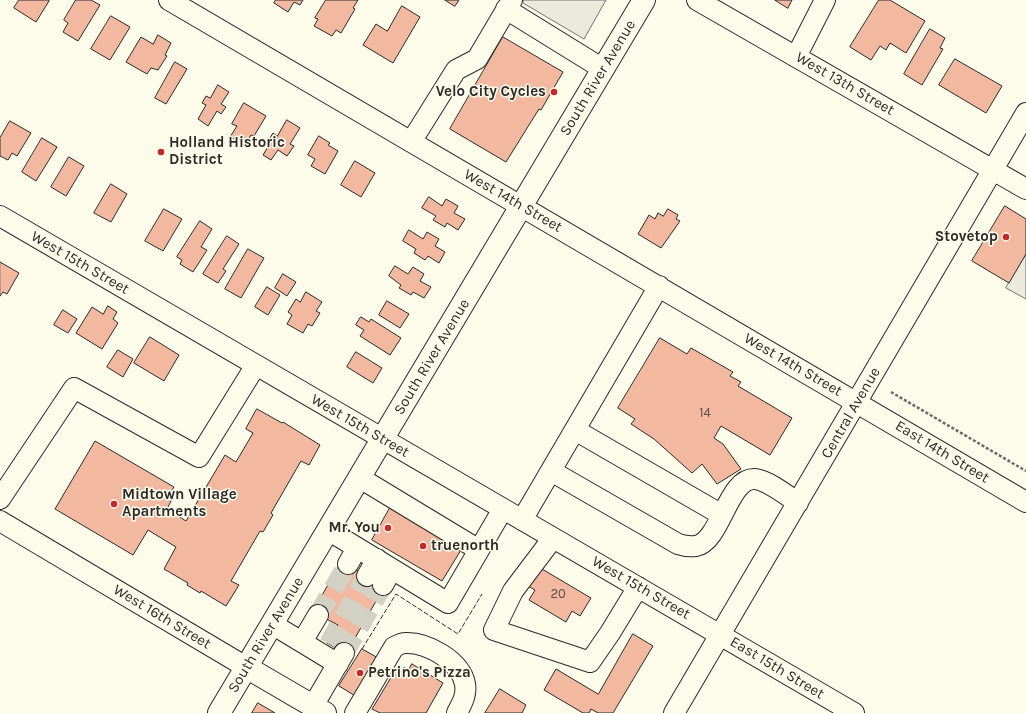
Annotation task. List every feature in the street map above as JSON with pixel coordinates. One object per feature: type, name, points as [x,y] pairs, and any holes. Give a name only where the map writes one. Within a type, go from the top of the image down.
[{"type":"main road","name":"South River Avenue","points":[[219,713],[644,0]]},
{"type":"main road","name":"West 16th Street","points":[[246,667],[319,710]]},
{"type":"street","name":"West 14th Street","points":[[169,0],[857,402]]},
{"type":"street","name":"West 13th Street","points":[[697,0],[1026,189]]},
{"type":"street","points":[[796,57],[825,0]]},
{"type":"street","points":[[411,142],[456,70],[477,59],[509,4],[604,68]]},
{"type":"street","name":"Central Avenue","points":[[674,713],[1026,113]]},
{"type":"street","name":"West 15th Street","points":[[0,216],[721,635]]},
{"type":"street","points":[[522,520],[659,286]]},
{"type":"street","points":[[0,499],[74,388],[199,458],[256,365]]},
{"type":"street","name":"East 14th Street","points":[[857,402],[1026,502]]},
{"type":"street","points":[[575,430],[722,515]]},
{"type":"street","points":[[551,471],[678,544],[688,547],[697,546],[704,542],[740,487],[747,481],[754,479],[762,481],[798,503]]},
{"type":"street","points":[[360,478],[479,550]]},
{"type":"street","points":[[328,530],[352,556],[380,573],[448,603],[503,509]]},
{"type":"street","name":"West 16th Street","points":[[0,521],[246,667]]},
{"type":"street","points":[[553,538],[513,591],[494,630],[590,662],[610,633],[638,587]]},
{"type":"street","points":[[302,642],[318,615]]},
{"type":"street","points":[[272,624],[302,642],[333,654],[319,710]]},
{"type":"street","name":"East 15th Street","points":[[721,635],[854,713]]},
{"type":"street","points":[[355,713],[394,647],[404,642],[417,644],[435,652],[453,663],[460,671],[465,684],[465,697],[457,713]]},
{"type":"path","points":[[891,392],[1026,471]]},
{"type":"shaded area","points":[[524,0],[606,0],[584,39],[523,3]]},
{"type":"shaded area","points":[[1026,254],[1026,299],[1006,288]]},
{"type":"building","points":[[19,0],[49,1],[36,22],[14,8]]},
{"type":"building","points":[[76,0],[91,0],[100,5],[78,41],[63,32],[68,23],[64,20]]},
{"type":"building","points":[[276,0],[303,0],[300,5],[294,2],[288,12],[274,3]]},
{"type":"building","points":[[326,0],[358,0],[353,8],[355,9],[341,33],[336,30],[332,36],[314,26],[318,19],[315,18]]},
{"type":"building","points":[[445,0],[459,0],[455,6]]},
{"type":"building","points":[[775,0],[792,0],[788,8]]},
{"type":"building","points":[[879,0],[890,0],[925,21],[906,53],[890,43],[886,50],[880,46],[871,60],[850,47]]},
{"type":"building","points":[[402,6],[420,17],[393,63],[363,45],[376,24],[387,31]]},
{"type":"building","points":[[111,16],[130,27],[110,60],[91,49]]},
{"type":"building","points":[[930,29],[945,38],[940,48],[943,49],[922,85],[904,74]]},
{"type":"building","points":[[158,35],[171,43],[165,55],[167,56],[158,70],[151,68],[147,74],[126,62],[141,37],[153,44]]},
{"type":"building","points":[[503,37],[563,72],[541,110],[539,109],[506,162],[450,129]]},
{"type":"building","points":[[955,59],[1002,86],[986,113],[939,85]]},
{"type":"building","points":[[175,62],[187,69],[166,104],[155,98]]},
{"type":"building","points":[[218,85],[229,92],[221,104],[226,107],[221,114],[217,111],[208,126],[198,119],[206,105],[202,103],[206,96],[210,98]]},
{"type":"building","points":[[244,103],[266,116],[254,136],[251,135],[245,145],[230,137],[237,126],[232,124]]},
{"type":"building","points":[[287,120],[300,128],[290,144],[294,146],[287,156],[278,150],[271,160],[263,155],[269,145],[267,143],[273,133],[277,136]]},
{"type":"building","points":[[10,121],[31,133],[17,156],[12,153],[8,160],[0,156],[0,138]]},
{"type":"building","points":[[319,136],[330,143],[328,145],[338,151],[325,174],[311,166],[315,159],[308,155]]},
{"type":"building","points":[[42,138],[57,147],[36,181],[22,172]]},
{"type":"building","points":[[69,157],[84,166],[66,196],[51,187]]},
{"type":"building","points":[[355,161],[375,173],[361,197],[341,185]]},
{"type":"building","points":[[111,184],[127,194],[111,222],[94,213]]},
{"type":"building","points":[[429,197],[442,206],[446,199],[458,206],[454,213],[465,219],[458,230],[447,223],[445,227],[433,220],[436,216],[422,208]]},
{"type":"building","name":"Stovetop","points":[[1005,206],[1026,219],[1026,254],[1009,283],[972,261]]},
{"type":"building","points":[[164,209],[182,219],[163,251],[145,241]]},
{"type":"building","points":[[668,209],[678,215],[676,219],[680,221],[661,248],[638,234],[649,215],[655,219],[658,213],[663,216]]},
{"type":"building","points":[[200,221],[212,229],[201,247],[207,250],[193,272],[180,264],[182,260],[177,257]]},
{"type":"building","points":[[409,230],[423,239],[427,232],[439,239],[435,246],[445,252],[439,263],[428,256],[425,260],[414,253],[416,249],[403,241]]},
{"type":"building","points":[[227,236],[239,244],[223,269],[226,271],[218,283],[203,274]]},
{"type":"building","points":[[248,249],[264,258],[241,298],[225,289]]},
{"type":"building","points":[[0,262],[19,273],[7,294],[3,292],[0,296]]},
{"type":"building","points":[[395,266],[408,274],[413,267],[424,274],[420,281],[431,287],[424,298],[413,292],[411,295],[399,288],[401,285],[389,276]]},
{"type":"building","points":[[283,274],[296,282],[287,296],[275,288]]},
{"type":"building","points":[[267,287],[280,295],[268,315],[255,307]]},
{"type":"building","points":[[306,292],[322,302],[316,311],[320,313],[312,326],[308,324],[303,333],[287,324],[292,315],[288,312],[296,299],[300,302]]},
{"type":"building","points":[[387,301],[409,314],[400,328],[379,315]]},
{"type":"building","points":[[108,306],[117,312],[113,319],[118,323],[102,349],[76,333],[92,307],[103,314]]},
{"type":"building","points":[[63,310],[77,319],[68,333],[54,325]]},
{"type":"building","points":[[361,317],[369,322],[371,319],[401,338],[390,355],[360,336],[364,330],[356,325]]},
{"type":"building","points":[[150,337],[179,355],[164,381],[134,363]]},
{"type":"building","points":[[660,338],[687,354],[691,348],[733,372],[730,376],[741,382],[738,386],[792,418],[770,455],[721,426],[714,438],[723,444],[741,469],[717,484],[702,464],[692,473],[654,439],[631,424],[635,419],[618,408]]},
{"type":"building","points":[[118,350],[133,359],[123,377],[107,367]]},
{"type":"building","points":[[356,352],[382,368],[373,383],[347,367]]},
{"type":"building","name":"Midtown Village Apartments","points":[[257,409],[282,423],[283,422],[320,445],[309,465],[301,461],[271,513],[273,515],[263,532],[260,531],[231,581],[239,585],[226,606],[201,591],[200,593],[187,585],[188,583],[164,569],[176,547],[148,530],[133,555],[55,509],[95,441],[174,487],[168,497],[172,499],[167,509],[186,521],[225,455],[236,462],[253,433],[246,429]]},
{"type":"building","points":[[390,508],[461,550],[442,581],[372,540]]},
{"type":"building","points":[[342,561],[384,587],[346,654],[327,643],[338,625],[313,612]]},
{"type":"building","points":[[537,566],[591,598],[580,616],[572,611],[566,622],[529,600],[535,590],[526,585]]},
{"type":"building","points":[[633,634],[653,646],[613,713],[598,713],[591,709],[589,713],[583,713],[544,690],[556,669],[598,694]]},
{"type":"building","name":"Petrino's Pizza","points":[[362,649],[380,659],[357,697],[339,686]]},
{"type":"building","points":[[412,664],[443,683],[426,713],[380,713],[372,709],[396,669],[402,672],[404,667],[408,670]]},
{"type":"building","points":[[500,689],[526,705],[522,713],[485,713]]},
{"type":"building","points":[[258,703],[275,713],[252,713]]},
{"type":"tunnel","points":[[318,615],[348,564]]},
{"type":"tunnel","points":[[329,644],[367,576]]},
{"type":"tunnel","points":[[344,653],[383,585]]},
{"type":"fence","points":[[362,649],[396,594],[458,634],[482,594]]},
{"type":"place","name":"Velo City Cycles","points":[[554,92]]},
{"type":"place","name":"Holland Historic District","points":[[161,152]]},
{"type":"place","name":"Stovetop","points":[[1006,237]]},
{"type":"place","name":"Midtown Village Apartments","points":[[114,504]]},
{"type":"place","name":"Mr. You","points":[[388,528]]},
{"type":"place","name":"truenorth","points":[[423,546]]},
{"type":"place","name":"Petrino's Pizza","points":[[360,673]]}]
